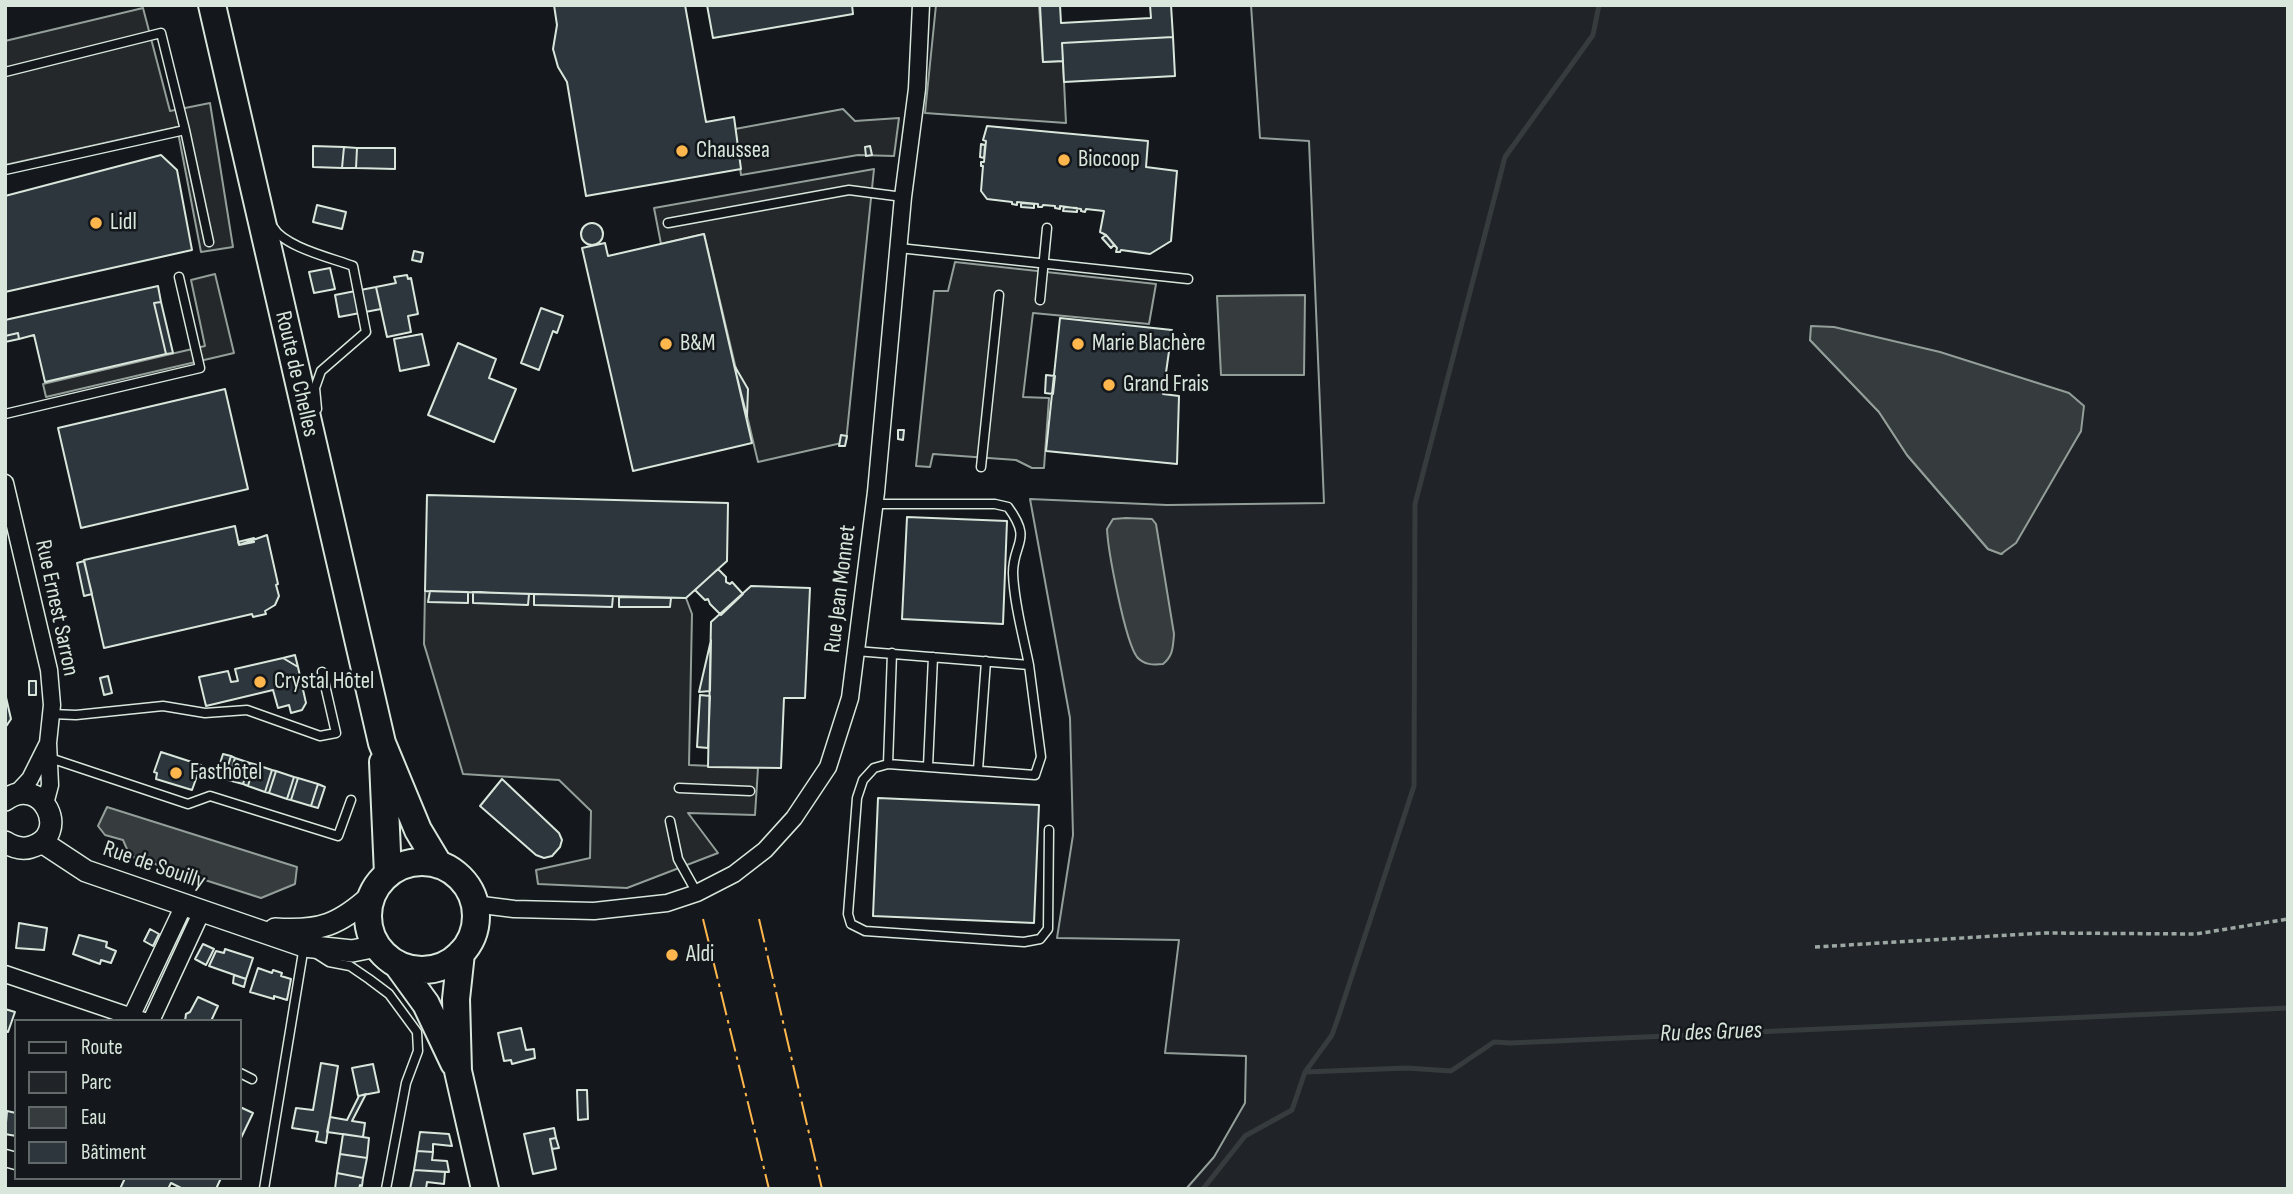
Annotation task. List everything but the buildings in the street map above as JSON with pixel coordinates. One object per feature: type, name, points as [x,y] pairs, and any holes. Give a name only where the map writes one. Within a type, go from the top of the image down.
[{"type":"main road","name":"Route de Chelles","points":[[212,5],[382,743]]},
{"type":"main road","points":[[382,743],[424,841],[439,865]]},
{"type":"main road","points":[[382,743],[388,874]]},
{"type":"main road","points":[[397,964],[413,970],[447,964],[461,953],[471,939],[475,922],[474,904],[462,880],[439,865],[413,863],[388,874],[372,895],[368,921],[377,946],[397,964],[426,1004],[458,1071]]},
{"type":"main road","points":[[461,953],[456,999],[458,1071],[485,1189]]},
{"type":"street","name":"Rue Jean Monnet","points":[[474,904],[514,909],[594,911],[667,903],[697,893],[734,874],[765,850],[811,796],[828,767],[850,698],[856,650],[874,504],[922,5]]},
{"type":"street","name":"Rue Ernest Sarron","points":[[5,483],[49,670],[50,785],[45,804]]},
{"type":"street","name":"Rue Ernest Sarron","points":[[10,797],[30,779],[49,750]]},
{"type":"street","points":[[5,842],[18,848],[27,848],[42,842],[50,827],[49,811],[45,804],[32,794],[10,797]]},
{"type":"street","name":"Rue de Souilly","points":[[42,842],[86,871],[304,946],[352,951],[377,946]]},
{"type":"street","name":"Rue de Souilly","points":[[256,928],[319,929],[355,911],[372,895]]},
{"type":"street","points":[[5,974],[138,1018],[193,908]]},
{"type":"street","points":[[151,1019],[193,908]]},
{"type":"lane","points":[[5,72],[161,33],[209,242]]},
{"type":"lane","points":[[5,170],[185,130]]},
{"type":"lane","points":[[254,187],[275,232],[290,242],[353,266],[366,332],[321,371],[315,388],[322,489]]},
{"type":"lane","points":[[668,223],[849,190],[903,197]]},
{"type":"lane","points":[[1040,300],[1047,228]]},
{"type":"lane","points":[[899,248],[1188,279]]},
{"type":"lane","points":[[5,414],[200,368],[180,277]]},
{"type":"lane","points":[[981,467],[999,295]]},
{"type":"lane","points":[[874,504],[995,504],[1008,507],[1017,520],[1021,538],[1013,571],[1041,757],[1035,775],[888,764],[874,768],[863,780],[857,798],[848,914],[851,924],[865,930],[1024,942],[1040,939],[1048,929],[1049,830]]},
{"type":"lane","points":[[856,650],[1029,664]]},
{"type":"lane","points":[[888,764],[892,653]]},
{"type":"lane","points":[[928,766],[933,657]]},
{"type":"lane","points":[[978,770],[986,661]]},
{"type":"lane","points":[[51,714],[76,715],[163,706],[205,713],[247,710],[320,736],[336,733],[322,672]]},
{"type":"lane","points":[[49,750],[188,804],[210,796],[338,836],[351,800]]},
{"type":"lane","points":[[679,788],[750,791]]},
{"type":"lane","points":[[670,821],[678,859],[697,893]]},
{"type":"lane","points":[[264,1189],[304,946],[329,962],[350,966],[369,979],[389,995],[417,1032],[418,1051],[406,1083],[386,1189]]},
{"type":"lane","points":[[242,1074],[252,1079]]},
{"type":"path","points":[[1815,947],[2044,933],[2196,934],[2288,919]]},
{"type":"green space","points":[[1251,5],[2288,5],[2288,1189],[1186,1189],[1214,1157],[1245,1103],[1246,1056],[1165,1053],[1179,940],[1057,938],[1073,835],[1070,718],[1030,499],[1167,505],[1324,503],[1309,141],[1260,138]],"holes":[[[1810,340],[2081,431],[2002,554],[1988,549],[1907,455],[1879,412]]]},
{"type":"shaded area","points":[[936,5],[1039,5],[1043,62],[1063,61],[1066,123],[925,113]]},
{"type":"shaded area","points":[[143,8],[170,111],[210,103],[233,247],[201,252],[177,127],[5,165],[5,41]]},
{"type":"shaded area","points":[[843,109],[855,121],[899,118],[894,156],[858,155],[741,175],[735,129]]},
{"type":"shaded area","points":[[874,169],[846,442],[758,462],[704,234],[661,244],[654,208]]},
{"type":"shaded area","points":[[955,262],[1156,284],[1149,324],[1033,313],[1023,397],[1049,398],[1044,468],[1032,468],[1016,460],[933,454],[930,467],[916,466],[934,291],[948,291]]},
{"type":"shaded area","points":[[215,274],[234,353],[46,397],[43,384],[205,346],[191,280]]},
{"type":"shaded area","points":[[425,591],[686,598],[692,614],[689,765],[758,768],[755,815],[688,813],[718,853],[627,888],[538,884],[536,870],[590,858],[591,811],[559,780],[463,774],[424,644]]},
{"type":"water","points":[[1305,295],[1304,375],[1221,375],[1217,296]]},
{"type":"water","points":[[1811,326],[1834,327],[1940,352],[2069,393],[2084,406],[2081,431],[2016,543],[2001,554],[1988,549],[1907,455],[1879,412],[1810,340]]},
{"type":"water","points":[[1113,519],[1152,519],[1156,524],[1174,634],[1171,654],[1163,664],[1149,664],[1137,657],[1122,615],[1107,529]]},
{"type":"water","points":[[107,807],[297,867],[295,884],[261,898],[130,856],[123,840],[105,835],[98,826]]},
{"type":"waterway","points":[[1203,1189],[1245,1136],[1292,1110],[1305,1072],[1332,1035],[1339,1015],[1414,786],[1415,504],[1505,157],[1593,35],[1599,5]]},
{"type":"waterway","name":"Ru des Grues","points":[[1305,1072],[1407,1068],[1451,1071],[1494,1042],[2288,1008]]},
{"type":"power","points":[[703,919],[769,1189]]},
{"type":"power","points":[[759,919],[822,1189]]},
{"type":"place","name":"Chaussea","points":[[682,151]]},
{"type":"place","name":"Biocoop","points":[[1064,160]]},
{"type":"place","name":"Lidl","points":[[96,223]]},
{"type":"place","name":"B&M","points":[[666,344]]},
{"type":"place","name":"Marie Blachère","points":[[1078,344]]},
{"type":"place","name":"Grand Frais","points":[[1109,385]]},
{"type":"place","name":"Crystal Hôtel","points":[[260,682]]},
{"type":"place","name":"Fasthôtel","points":[[176,773]]},
{"type":"place","name":"Aldi","points":[[672,955]]}]
